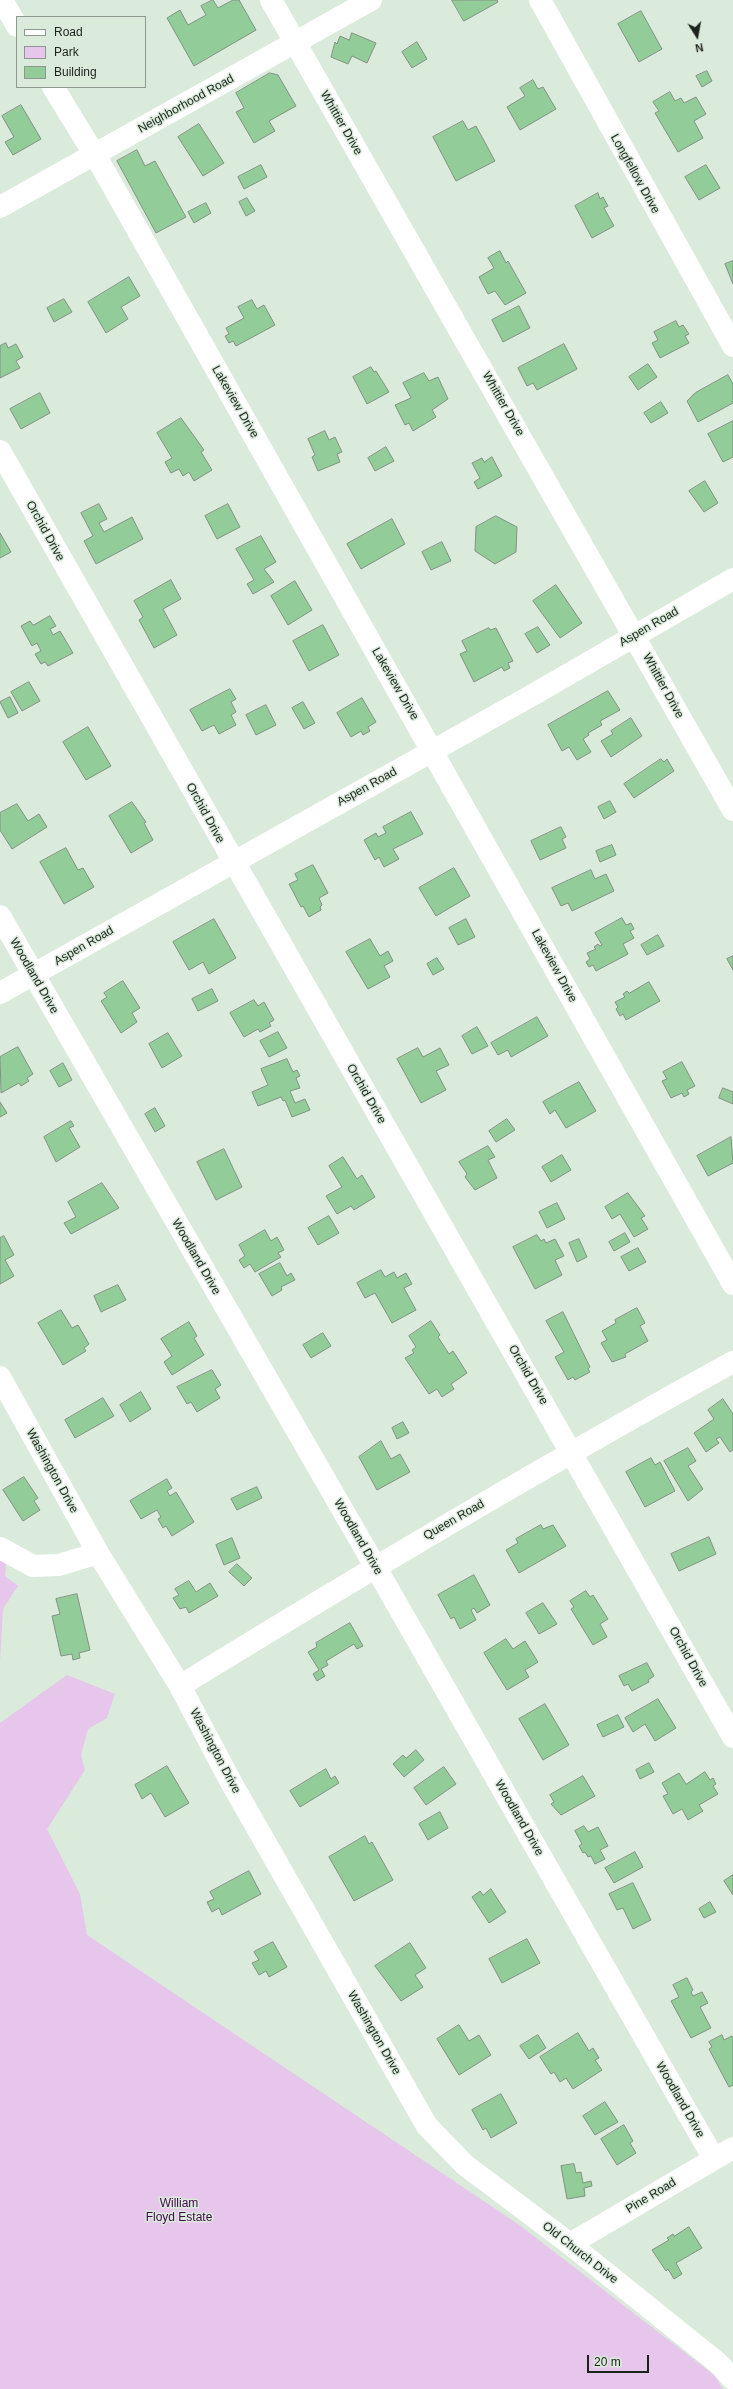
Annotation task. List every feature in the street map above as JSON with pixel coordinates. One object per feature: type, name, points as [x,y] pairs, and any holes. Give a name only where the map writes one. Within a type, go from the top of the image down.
[{"type":"street","points":[[2,0],[16,24]]},
{"type":"street","name":"Whittier Drive","points":[[271,0],[635,635],[733,810]]},
{"type":"street","name":"Neighborhood Road","points":[[0,208],[371,0]]},
{"type":"street","name":"Longfellow Drive","points":[[540,0],[733,346]]},
{"type":"street","name":"Lakeview Drive","points":[[54,88],[94,155],[433,750],[733,1284]]},
{"type":"street","name":"Orchid Drive","points":[[0,451],[232,862],[571,1451],[733,1738]]},
{"type":"street","name":"Aspen Road","points":[[0,994],[232,862],[536,694],[635,635],[733,580]]},
{"type":"street","name":"Woodland Drive","points":[[0,916],[375,1566],[714,2159]]},
{"type":"street","name":"Queen Road","points":[[180,1686],[375,1566],[571,1451],[733,1362]]},
{"type":"street","name":"Washington Drive","points":[[0,1377],[98,1554],[180,1686],[232,1784],[427,2126]]},
{"type":"street","points":[[0,1548],[33,1566],[59,1565],[98,1554]]},
{"type":"street","name":"Old Church Drive","points":[[427,2126],[465,2165],[570,2244],[718,2362],[733,2379]]},
{"type":"street","name":"Pine Road","points":[[570,2244],[733,2148]]},
{"type":"green space","points":[[0,1560],[6,1564],[5,1576],[18,1586],[3,1609],[0,1661]]},
{"type":"green space","name":"William Floyd Estate","points":[[67,1675],[115,1694],[107,1718],[88,1729],[81,1755],[85,1770],[47,1829],[80,1894],[87,1935],[518,2224],[714,2375],[723,2389],[0,2389],[0,1723]]},
{"type":"building","points":[[213,0],[218,8],[233,0],[239,0],[256,30],[194,66],[167,18],[180,10],[188,25],[206,15],[201,6]]},
{"type":"building","points":[[452,0],[497,0],[498,2],[464,21]]},
{"type":"building","points":[[641,11],[662,49],[639,62],[618,24]]},
{"type":"building","points":[[352,33],[376,43],[367,63],[352,56],[348,64],[331,57],[335,42],[337,44],[340,36],[349,40]]},
{"type":"building","points":[[417,42],[427,59],[412,68],[402,52]]},
{"type":"building","points":[[707,71],[712,81],[702,87],[696,76]]},
{"type":"building","points":[[270,73],[278,75],[296,106],[269,121],[275,131],[254,143],[236,112],[244,108],[236,93]]},
{"type":"building","points":[[533,80],[538,89],[543,87],[556,109],[520,130],[507,107],[525,96],[520,88]]},
{"type":"building","points":[[670,92],[675,101],[681,98],[684,103],[696,97],[706,114],[694,121],[703,138],[678,152],[655,113],[659,111],[653,102]]},
{"type":"building","points":[[21,105],[41,139],[13,155],[5,142],[14,137],[2,116]]},
{"type":"building","points":[[463,121],[468,130],[476,126],[495,161],[456,181],[433,137]]},
{"type":"building","points":[[199,124],[224,163],[203,176],[178,137]]},
{"type":"building","points":[[137,150],[145,166],[155,161],[186,217],[156,233],[117,161]]},
{"type":"building","points":[[261,165],[267,177],[244,189],[238,177]]},
{"type":"building","points":[[706,165],[720,188],[699,200],[685,177]]},
{"type":"building","points":[[598,193],[600,199],[603,197],[608,206],[604,208],[614,226],[592,238],[575,206]]},
{"type":"building","points":[[247,198],[255,211],[246,216],[239,202]]},
{"type":"building","points":[[206,203],[211,213],[194,223],[188,212]]},
{"type":"building","points":[[500,251],[506,263],[508,261],[526,293],[505,305],[495,291],[488,294],[479,277],[494,268],[488,258]]},
{"type":"building","points":[[733,261],[733,284],[725,264]]},
{"type":"building","points":[[129,277],[140,296],[121,307],[128,319],[106,333],[88,302]]},
{"type":"building","points":[[64,299],[72,312],[54,322],[47,308]]},
{"type":"building","points":[[252,300],[257,309],[264,305],[275,325],[236,346],[233,341],[229,343],[225,336],[229,334],[226,328],[244,318],[238,307]]},
{"type":"building","points":[[519,306],[530,328],[503,342],[492,320]]},
{"type":"building","points":[[676,321],[679,327],[683,325],[689,334],[685,336],[689,343],[660,358],[652,343],[658,340],[654,332]]},
{"type":"building","points":[[6,343],[8,348],[16,344],[23,357],[16,361],[20,368],[0,378],[0,346]]},
{"type":"building","points":[[564,344],[577,369],[537,390],[533,383],[527,386],[518,368]]},
{"type":"building","points":[[648,364],[657,377],[638,390],[629,377]]},
{"type":"building","points":[[371,367],[374,372],[376,371],[389,392],[367,404],[353,377]]},
{"type":"building","points":[[424,373],[429,381],[438,377],[448,399],[432,410],[436,417],[413,431],[409,423],[405,425],[395,405],[411,398],[403,383]]},
{"type":"building","points":[[728,375],[733,384],[733,403],[698,422],[687,401],[695,393]]},
{"type":"building","points":[[40,393],[50,413],[21,429],[10,409]]},
{"type":"building","points":[[661,402],[668,413],[651,423],[644,413]]},
{"type":"building","points":[[181,418],[204,450],[201,452],[212,470],[194,481],[189,472],[183,476],[179,469],[171,473],[165,462],[172,458],[157,433]]},
{"type":"building","points":[[733,421],[733,457],[723,462],[708,434]]},
{"type":"building","points":[[325,431],[329,440],[335,437],[342,452],[337,454],[340,462],[318,471],[312,457],[315,455],[308,439]]},
{"type":"building","points":[[386,447],[394,461],[375,471],[368,458]]},
{"type":"building","points":[[492,457],[502,476],[478,489],[474,482],[480,478],[472,463],[482,458],[484,462]]},
{"type":"building","points":[[705,481],[718,503],[704,512],[689,491]]},
{"type":"building","points":[[99,504],[107,519],[99,523],[104,532],[132,517],[143,539],[96,564],[84,541],[93,536],[81,513]]},
{"type":"building","points":[[228,504],[240,527],[217,539],[205,516]]},
{"type":"building","points":[[496,516],[517,527],[516,552],[495,564],[475,551],[476,527]]},
{"type":"building","points":[[392,519],[405,544],[361,569],[347,544]]},
{"type":"building","points":[[0,533],[11,552],[0,558]]},
{"type":"building","points":[[261,536],[276,562],[264,569],[274,582],[253,594],[247,584],[254,580],[236,549]]},
{"type":"building","points":[[442,542],[451,561],[431,570],[422,552]]},
{"type":"building","points":[[171,580],[181,599],[163,609],[177,635],[154,648],[139,620],[143,617],[134,601]]},
{"type":"building","points":[[295,581],[312,610],[288,625],[271,596]]},
{"type":"building","points":[[556,585],[582,623],[560,638],[533,601]]},
{"type":"building","points":[[50,616],[56,626],[50,629],[53,635],[60,631],[73,653],[48,666],[45,662],[41,664],[35,654],[41,651],[37,643],[32,646],[21,626],[30,621],[33,625]]},
{"type":"building","points":[[323,625],[339,655],[309,671],[293,641]]},
{"type":"building","points":[[538,627],[550,645],[537,653],[525,634]]},
{"type":"building","points":[[489,628],[490,630],[496,628],[513,661],[508,663],[510,668],[504,671],[502,667],[474,682],[460,654],[467,651],[462,641]]},
{"type":"building","points":[[29,682],[40,701],[22,711],[11,692]]},
{"type":"building","points":[[230,689],[236,699],[231,702],[236,712],[231,715],[236,725],[219,734],[214,725],[202,731],[190,710]]},
{"type":"building","points":[[608,691],[620,710],[600,721],[602,725],[588,733],[589,735],[583,739],[591,752],[577,760],[569,747],[562,751],[548,725]]},
{"type":"building","points":[[10,697],[18,713],[8,718],[0,702]]},
{"type":"building","points":[[362,698],[376,722],[368,727],[370,731],[363,735],[361,731],[351,737],[337,713]]},
{"type":"building","points":[[303,702],[315,723],[304,729],[292,708]]},
{"type":"building","points":[[266,705],[276,725],[256,735],[246,715]]},
{"type":"building","points":[[631,718],[642,736],[611,757],[601,741],[613,734],[611,731]]},
{"type":"building","points":[[88,727],[111,766],[86,780],[63,742]]},
{"type":"building","points":[[661,759],[664,762],[667,759],[674,771],[634,798],[624,784]]},
{"type":"building","points":[[610,801],[616,812],[604,819],[598,807]]},
{"type":"building","points":[[132,802],[146,822],[144,823],[153,840],[131,853],[109,816]]},
{"type":"building","points":[[17,804],[28,821],[39,814],[47,827],[12,849],[0,830],[0,813]]},
{"type":"building","points":[[411,812],[423,834],[393,849],[399,859],[384,867],[379,857],[375,860],[364,840],[376,833],[378,837],[386,833],[383,827]]},
{"type":"building","points":[[561,827],[566,837],[562,839],[566,848],[540,860],[531,841]]},
{"type":"building","points":[[612,845],[616,855],[600,862],[596,851]]},
{"type":"building","points":[[66,848],[78,870],[83,868],[94,887],[64,904],[40,862]]},
{"type":"building","points":[[313,865],[328,893],[319,898],[322,905],[320,907],[321,910],[309,917],[303,906],[301,907],[289,884],[298,880],[295,874]]},
{"type":"building","points":[[454,868],[470,896],[436,916],[419,888]]},
{"type":"building","points":[[591,870],[595,879],[606,874],[614,891],[572,911],[568,903],[561,906],[552,888]]},
{"type":"building","points":[[622,918],[626,925],[631,923],[634,929],[630,931],[634,938],[623,944],[628,954],[596,971],[593,965],[589,967],[586,962],[590,959],[587,953],[596,949],[594,947],[598,944],[600,946],[602,945],[595,933]]},
{"type":"building","points":[[214,919],[236,958],[209,974],[203,962],[189,970],[173,942]]},
{"type":"building","points":[[466,919],[475,937],[458,945],[449,928]]},
{"type":"building","points":[[658,935],[664,946],[647,955],[641,945]]},
{"type":"building","points":[[370,939],[380,956],[388,951],[393,961],[384,966],[390,977],[368,989],[346,952]]},
{"type":"building","points":[[733,956],[733,970],[727,959]]},
{"type":"building","points":[[437,958],[444,969],[433,975],[427,964]]},
{"type":"building","points":[[123,981],[140,1008],[132,1013],[137,1022],[121,1033],[101,1001],[107,997],[104,993]]},
{"type":"building","points":[[649,982],[660,1001],[626,1020],[623,1014],[620,1016],[616,1009],[618,1007],[615,1002],[625,997],[623,994],[627,991],[629,993]]},
{"type":"building","points":[[212,989],[218,1001],[198,1011],[192,999]]},
{"type":"building","points":[[254,1000],[258,1006],[264,1002],[274,1020],[269,1023],[271,1026],[260,1032],[258,1029],[244,1037],[230,1013]]},
{"type":"building","points":[[537,1017],[548,1036],[511,1057],[508,1050],[498,1055],[491,1043]]},
{"type":"building","points":[[477,1027],[488,1046],[472,1054],[462,1036]]},
{"type":"building","points":[[278,1032],[287,1048],[269,1057],[260,1041]]},
{"type":"building","points":[[168,1033],[182,1056],[162,1068],[149,1044]]},
{"type":"building","points":[[18,1047],[33,1074],[27,1078],[29,1081],[21,1086],[19,1083],[1,1093],[0,1057]]},
{"type":"building","points":[[418,1048],[423,1057],[440,1048],[449,1065],[436,1071],[446,1090],[421,1103],[397,1059]]},
{"type":"building","points":[[287,1059],[293,1072],[297,1070],[300,1076],[296,1078],[300,1088],[290,1091],[295,1103],[305,1099],[310,1110],[292,1117],[285,1100],[283,1101],[281,1097],[258,1106],[252,1092],[268,1085],[261,1069]]},
{"type":"building","points":[[682,1062],[695,1086],[687,1090],[689,1094],[684,1097],[682,1093],[671,1098],[662,1081],[667,1079],[663,1072]]},
{"type":"building","points":[[63,1063],[72,1080],[59,1087],[50,1071]]},
{"type":"building","points":[[579,1082],[596,1111],[566,1128],[555,1110],[550,1114],[543,1102]]},
{"type":"building","points":[[723,1088],[733,1092],[733,1104],[719,1098]]},
{"type":"building","points":[[0,1102],[7,1113],[0,1117]]},
{"type":"building","points":[[155,1108],[165,1126],[155,1132],[145,1114]]},
{"type":"building","points":[[507,1119],[515,1130],[496,1142],[489,1131]]},
{"type":"building","points":[[71,1121],[74,1126],[69,1128],[80,1147],[56,1162],[44,1137]]},
{"type":"building","points":[[731,1137],[733,1163],[708,1176],[697,1156]]},
{"type":"building","points":[[488,1146],[495,1157],[488,1160],[497,1178],[475,1190],[465,1177],[467,1174],[459,1162]]},
{"type":"building","points":[[224,1149],[242,1187],[216,1200],[197,1162]]},
{"type":"building","points":[[562,1155],[571,1170],[551,1182],[542,1167]]},
{"type":"building","points":[[343,1157],[357,1179],[362,1175],[375,1197],[354,1210],[351,1206],[337,1214],[326,1196],[342,1187],[329,1166]]},
{"type":"building","points":[[102,1183],[119,1208],[71,1234],[64,1223],[76,1217],[68,1202]]},
{"type":"building","points":[[628,1193],[645,1216],[641,1218],[648,1229],[634,1237],[620,1214],[612,1219],[605,1207]]},
{"type":"building","points":[[557,1203],[565,1219],[547,1228],[539,1212]]},
{"type":"building","points":[[329,1216],[339,1233],[318,1245],[308,1228]]},
{"type":"building","points":[[265,1230],[271,1241],[277,1237],[284,1250],[278,1253],[281,1257],[255,1272],[250,1264],[244,1268],[239,1260],[245,1256],[239,1245]]},
{"type":"building","points":[[625,1233],[630,1242],[614,1251],[609,1242]]},
{"type":"building","points":[[537,1235],[541,1241],[544,1239],[546,1243],[555,1239],[564,1256],[555,1260],[562,1275],[535,1289],[513,1247]]},
{"type":"building","points":[[4,1236],[14,1255],[5,1260],[14,1276],[0,1284],[0,1238]]},
{"type":"building","points":[[579,1239],[587,1257],[577,1262],[569,1243]]},
{"type":"building","points":[[638,1248],[646,1262],[629,1271],[621,1257]]},
{"type":"building","points":[[280,1263],[287,1276],[291,1273],[295,1280],[281,1287],[282,1290],[272,1296],[259,1274]]},
{"type":"building","points":[[381,1270],[385,1277],[394,1272],[397,1278],[406,1273],[412,1284],[404,1288],[416,1310],[392,1323],[375,1293],[365,1298],[357,1283]]},
{"type":"building","points":[[118,1285],[126,1300],[101,1312],[94,1296]]},
{"type":"building","points":[[637,1308],[645,1323],[640,1326],[648,1341],[625,1354],[626,1357],[612,1362],[601,1343],[607,1340],[602,1331],[616,1323],[615,1320]]},
{"type":"building","points":[[61,1310],[72,1328],[78,1325],[89,1344],[84,1348],[86,1351],[63,1365],[38,1323]]},
{"type":"building","points":[[563,1312],[590,1367],[588,1369],[590,1372],[575,1380],[573,1377],[568,1380],[555,1357],[564,1352],[546,1321]]},
{"type":"building","points":[[431,1321],[440,1335],[438,1337],[449,1354],[453,1351],[467,1373],[451,1384],[454,1389],[442,1397],[437,1389],[429,1394],[405,1358],[414,1353],[412,1350],[416,1347],[409,1336]]},
{"type":"building","points":[[189,1322],[197,1336],[194,1338],[204,1355],[172,1375],[164,1362],[172,1356],[161,1339]]},
{"type":"building","points":[[323,1333],[331,1346],[311,1358],[303,1345]]},
{"type":"building","points":[[212,1370],[221,1385],[215,1389],[220,1398],[197,1412],[191,1402],[187,1404],[177,1387]]},
{"type":"building","points":[[141,1392],[151,1409],[130,1422],[120,1405]]},
{"type":"building","points":[[103,1398],[114,1416],[75,1438],[65,1420]]},
{"type":"building","points":[[723,1399],[733,1414],[733,1450],[730,1452],[720,1437],[716,1439],[719,1443],[706,1452],[694,1433],[714,1419],[708,1410]]},
{"type":"building","points":[[403,1422],[409,1433],[397,1439],[392,1428]]},
{"type":"building","points":[[381,1441],[391,1459],[400,1454],[410,1472],[377,1490],[359,1457]]},
{"type":"building","points":[[688,1448],[696,1461],[688,1466],[703,1489],[688,1501],[664,1461]]},
{"type":"building","points":[[651,1458],[655,1465],[660,1462],[675,1491],[645,1507],[626,1472]]},
{"type":"building","points":[[24,1477],[38,1498],[34,1501],[40,1510],[23,1521],[3,1490]]},
{"type":"building","points":[[167,1479],[172,1488],[167,1491],[170,1496],[176,1492],[194,1522],[172,1536],[166,1526],[163,1528],[158,1519],[161,1517],[157,1510],[141,1519],[130,1501]]},
{"type":"building","points":[[257,1487],[262,1498],[237,1510],[231,1499]]},
{"type":"building","points":[[541,1525],[543,1529],[553,1525],[566,1546],[519,1573],[506,1550],[518,1543],[516,1539]]},
{"type":"building","points":[[709,1537],[716,1554],[679,1571],[671,1554]]},
{"type":"building","points":[[232,1538],[240,1558],[224,1565],[216,1545]]},
{"type":"building","points":[[237,1564],[252,1578],[244,1586],[229,1572]]},
{"type":"building","points":[[474,1575],[490,1605],[477,1613],[474,1608],[471,1610],[476,1620],[460,1629],[454,1617],[451,1619],[438,1595]]},
{"type":"building","points":[[189,1581],[196,1592],[210,1583],[218,1596],[189,1613],[186,1607],[180,1609],[173,1598],[179,1595],[175,1589]]},
{"type":"building","points":[[586,1591],[590,1597],[593,1595],[608,1619],[600,1624],[607,1637],[593,1645],[571,1609],[574,1607],[570,1601]]},
{"type":"building","points":[[77,1594],[90,1650],[79,1653],[80,1658],[73,1660],[72,1654],[61,1656],[52,1616],[60,1614],[56,1599]]},
{"type":"building","points":[[543,1603],[557,1624],[539,1634],[526,1613]]},
{"type":"building","points":[[350,1623],[363,1646],[357,1649],[354,1644],[326,1661],[328,1665],[321,1669],[325,1676],[317,1681],[313,1674],[319,1670],[308,1652],[317,1647],[316,1643]]},
{"type":"building","points":[[506,1639],[513,1649],[525,1641],[538,1662],[525,1670],[529,1677],[507,1690],[484,1653]]},
{"type":"building","points":[[647,1663],[654,1676],[648,1680],[649,1682],[632,1691],[628,1684],[624,1686],[619,1676]]},
{"type":"building","points":[[658,1699],[676,1728],[655,1741],[645,1724],[633,1732],[625,1718]]},
{"type":"building","points":[[545,1704],[569,1745],[543,1760],[519,1719]]},
{"type":"building","points":[[618,1715],[624,1727],[603,1737],[597,1725]]},
{"type":"building","points":[[416,1750],[424,1760],[404,1777],[393,1764],[403,1755],[406,1758]]},
{"type":"building","points":[[649,1763],[654,1772],[640,1779],[636,1770]]},
{"type":"building","points":[[167,1766],[189,1803],[165,1817],[151,1793],[142,1799],[135,1785]]},
{"type":"building","points":[[444,1767],[456,1784],[426,1805],[414,1788]]},
{"type":"building","points":[[326,1769],[331,1779],[335,1776],[339,1783],[300,1807],[290,1791]]},
{"type":"building","points":[[705,1772],[710,1780],[713,1778],[716,1784],[713,1786],[718,1794],[699,1805],[703,1811],[688,1820],[682,1809],[673,1814],[663,1796],[668,1794],[662,1783],[679,1773],[686,1784]]},
{"type":"building","points":[[583,1776],[595,1796],[561,1815],[551,1804],[554,1802],[550,1795]]},
{"type":"building","points":[[440,1812],[448,1828],[428,1840],[419,1824]]},
{"type":"building","points":[[584,1826],[588,1832],[598,1827],[608,1846],[600,1850],[605,1859],[595,1864],[591,1856],[588,1857],[585,1852],[583,1853],[579,1846],[582,1844],[575,1831]]},
{"type":"building","points":[[365,1836],[369,1844],[372,1842],[393,1880],[354,1901],[329,1857]]},
{"type":"building","points":[[635,1852],[643,1867],[614,1883],[605,1868]]},
{"type":"building","points":[[249,1871],[261,1894],[222,1915],[219,1908],[212,1912],[207,1902],[214,1899],[210,1892]]},
{"type":"building","points":[[733,1875],[733,1895],[724,1881]]},
{"type":"building","points":[[633,1883],[651,1920],[633,1929],[623,1908],[617,1910],[609,1894]]},
{"type":"building","points":[[491,1889],[506,1912],[489,1923],[472,1897],[480,1891],[483,1895]]},
{"type":"building","points":[[710,1902],[716,1912],[704,1918],[699,1909]]},
{"type":"building","points":[[527,1939],[540,1963],[502,1983],[489,1959]]},
{"type":"building","points":[[273,1942],[287,1967],[269,1977],[266,1971],[259,1975],[252,1963],[259,1960],[254,1952]]},
{"type":"building","points":[[410,1943],[426,1968],[415,1975],[423,1987],[401,2001],[375,1966]]},
{"type":"building","points":[[687,1978],[693,1990],[691,1992],[693,1996],[702,1992],[708,2003],[700,2007],[711,2028],[691,2038],[671,2001],[679,1997],[673,1985]]},
{"type":"building","points":[[459,2025],[469,2041],[479,2035],[491,2055],[459,2075],[437,2039]]},
{"type":"building","points":[[578,2033],[589,2051],[593,2048],[599,2058],[595,2060],[602,2070],[573,2089],[566,2078],[560,2082],[554,2072],[551,2074],[540,2057]]},
{"type":"building","points":[[538,2035],[546,2048],[529,2059],[520,2046]]},
{"type":"building","points":[[722,2035],[724,2040],[732,2036],[733,2038],[733,2085],[729,2087],[709,2049],[712,2047],[709,2042]]},
{"type":"building","points":[[501,2094],[517,2123],[491,2138],[486,2128],[483,2130],[472,2110]]},
{"type":"building","points":[[605,2102],[618,2122],[595,2135],[583,2116]]},
{"type":"building","points":[[624,2125],[633,2141],[630,2143],[636,2153],[617,2165],[601,2139]]},
{"type":"building","points":[[574,2164],[576,2173],[581,2172],[583,2183],[591,2181],[592,2186],[584,2188],[585,2196],[567,2199],[561,2166]]},
{"type":"building","points":[[689,2227],[702,2248],[676,2263],[682,2274],[674,2279],[668,2269],[666,2271],[652,2250],[669,2240],[667,2238],[673,2234],[674,2236]]}]
